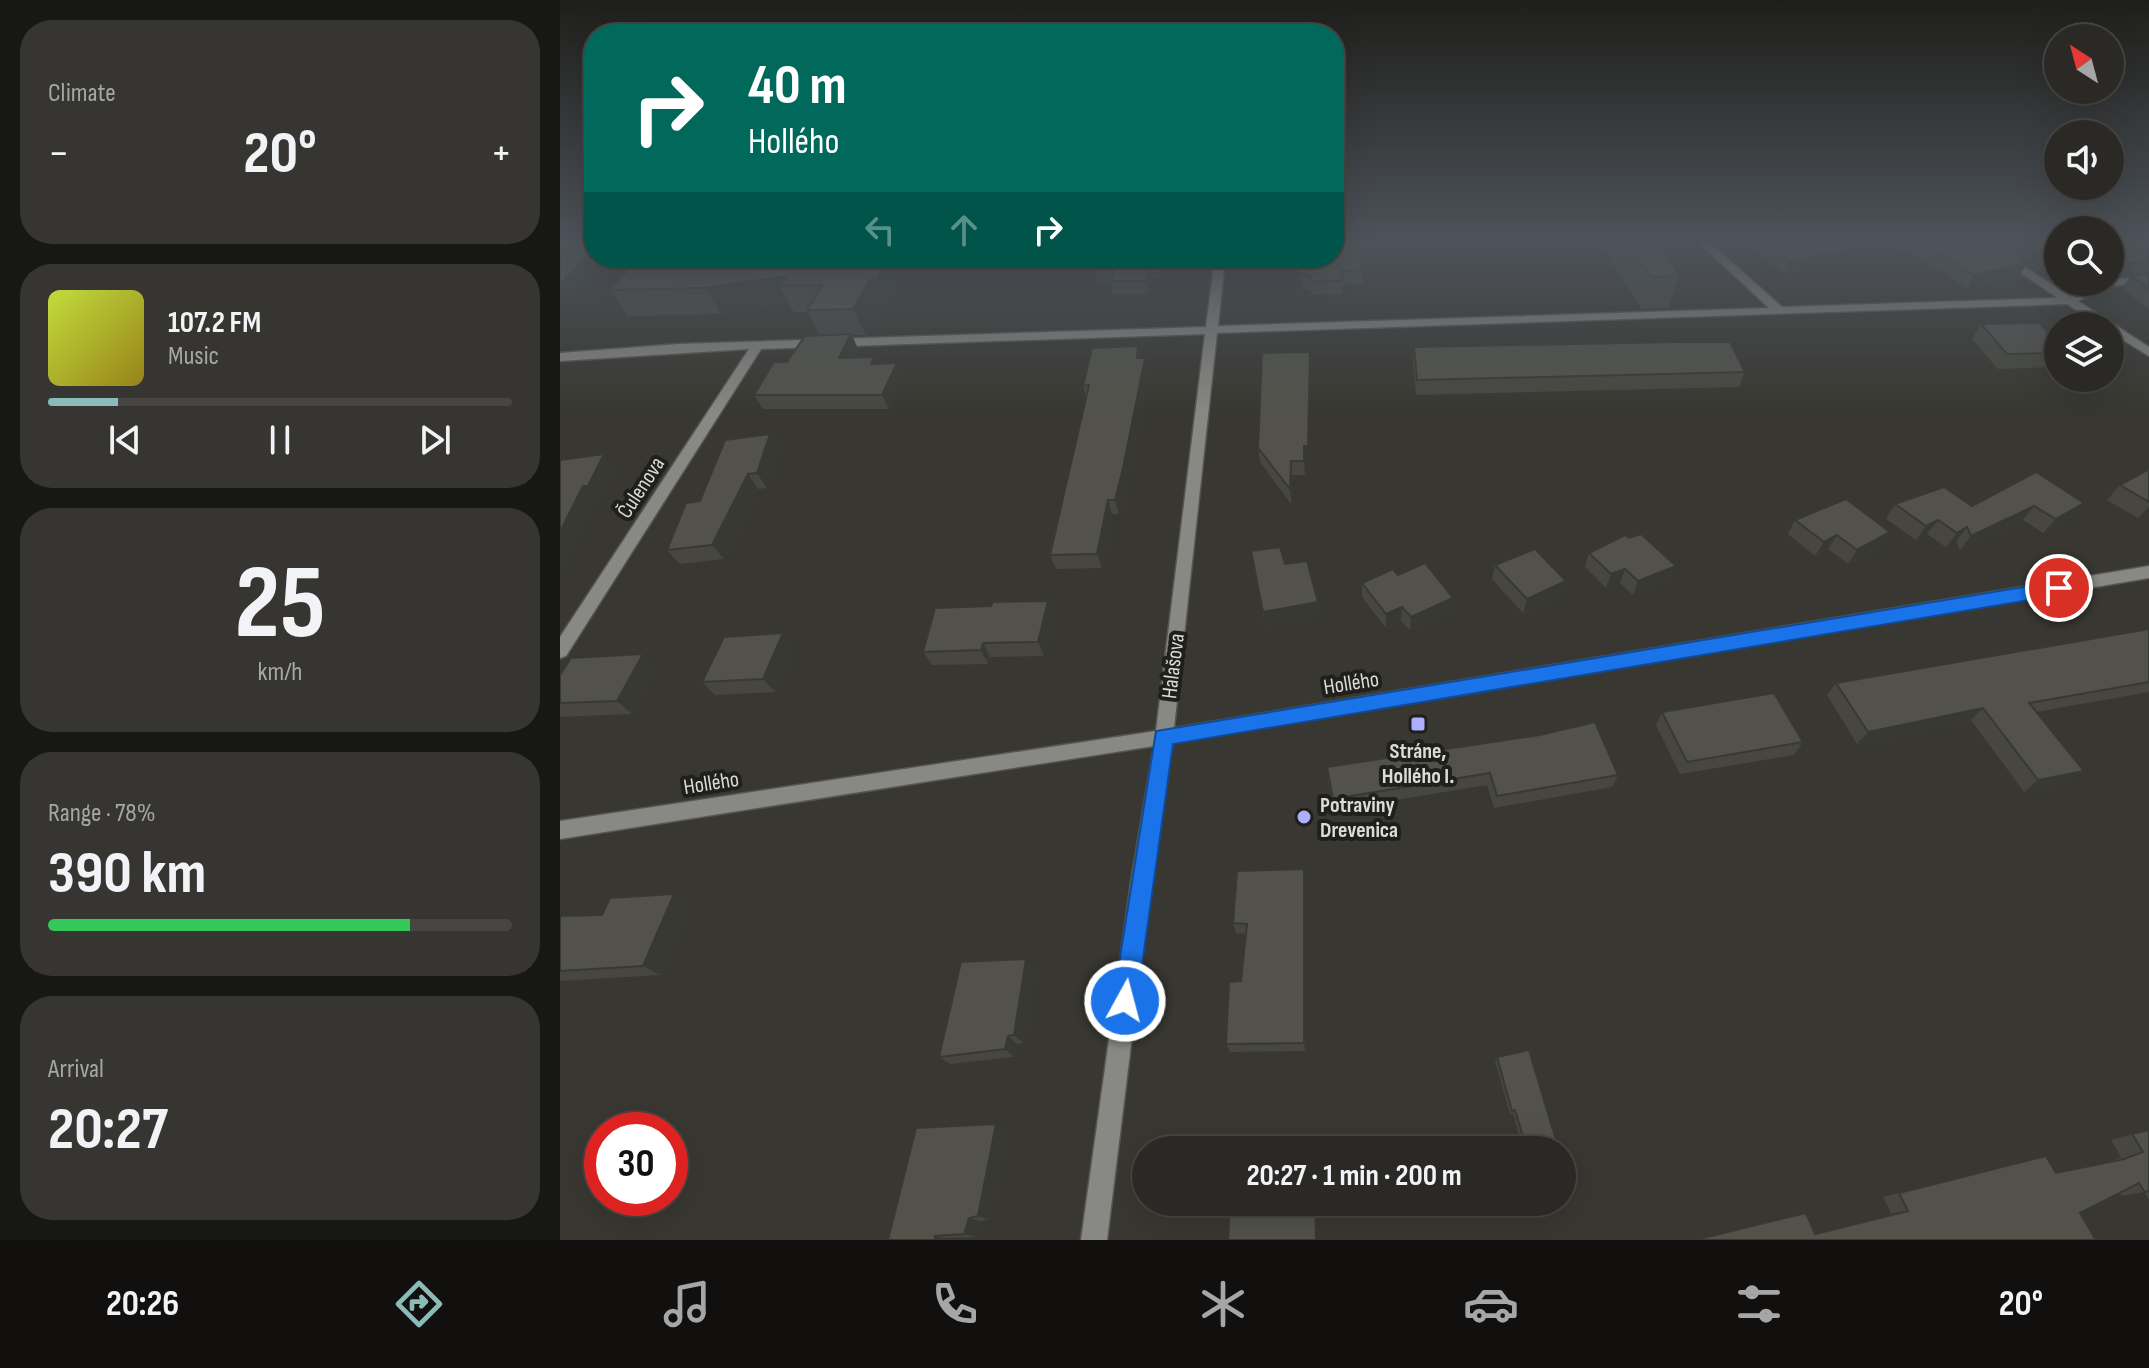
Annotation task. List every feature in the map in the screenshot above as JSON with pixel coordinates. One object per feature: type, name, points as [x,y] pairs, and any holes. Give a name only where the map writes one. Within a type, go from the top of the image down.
[{"type":"street","name":"Halašova","points":[[1094,1240],[1141,882],[1164,737],[1215,297]]},
{"type":"street","points":[[1764,297],[1778,310]]},
{"type":"street","points":[[2064,297],[2087,312]]},
{"type":"street","points":[[560,357],[757,346],[1211,329],[2070,301],[2079,297]]},
{"type":"street","points":[[2124,336],[2149,352]]},
{"type":"street","name":"Čulenova","points":[[560,651],[757,346]]},
{"type":"street","name":"Hollého","points":[[560,830],[1164,737],[2149,572]]},
{"type":"building","points":[[815,297],[860,297],[853,309],[807,310]]},
{"type":"building","points":[[2039,323],[2044,329],[2044,353],[2007,354],[1981,324]]},
{"type":"building","points":[[851,334],[839,358],[874,357],[871,364],[897,363],[882,395],[754,395],[774,362],[787,362],[805,336]]},
{"type":"building","points":[[1730,342],[1745,372],[1417,380],[1414,347]]},
{"type":"building","points":[[1138,346],[1137,358],[1145,358],[1123,468],[1115,500],[1108,500],[1097,554],[1050,555],[1089,385],[1083,386],[1092,348]]},
{"type":"building","points":[[1310,352],[1308,446],[1304,446],[1304,461],[1291,461],[1290,489],[1258,448],[1262,353]]},
{"type":"building","points":[[770,434],[757,473],[748,474],[712,545],[667,550],[686,503],[700,501],[725,440]]},
{"type":"building","points":[[604,454],[588,486],[583,486],[560,532],[560,460]]},
{"type":"building","points":[[2149,469],[2149,502],[2120,485]]},
{"type":"building","points":[[2036,472],[2084,503],[2056,519],[2034,506],[1971,536],[1967,527],[1957,533],[1938,520],[1926,526],[1895,504],[1944,487],[1972,506]]},
{"type":"building","points":[[1846,499],[1890,532],[1857,550],[1837,535],[1824,542],[1795,520]]},
{"type":"building","points":[[1641,534],[1676,566],[1638,581],[1625,569],[1611,574],[1589,553],[1625,535],[1629,538]]},
{"type":"building","points":[[1280,547],[1285,564],[1307,561],[1318,602],[1263,612],[1251,551]]},
{"type":"building","points":[[1535,549],[1566,581],[1527,599],[1495,565]]},
{"type":"building","points":[[1425,563],[1453,598],[1411,617],[1402,607],[1386,614],[1362,583],[1393,569],[1398,575]]},
{"type":"building","points":[[1048,601],[1038,642],[983,643],[981,650],[923,652],[935,608],[991,606],[993,602]]},
{"type":"building","points":[[2149,629],[2149,682],[2029,703],[2084,771],[2038,780],[1983,708],[1868,732],[1836,683]]},
{"type":"building","points":[[783,633],[763,679],[702,682],[724,637]]},
{"type":"building","points":[[643,654],[617,701],[560,703],[560,675],[571,658]]},
{"type":"building","points":[[1774,693],[1803,742],[1687,762],[1662,712]]},
{"type":"building","points":[[1595,722],[1618,775],[1497,796],[1490,773],[1333,799],[1327,767],[1540,735]]},
{"type":"building","points":[[1304,869],[1304,1043],[1226,1044],[1229,982],[1241,981],[1247,924],[1233,923],[1237,871]]},
{"type":"building","points":[[674,894],[643,966],[560,971],[560,916],[602,915],[610,898]]},
{"type":"building","points":[[1026,959],[1014,1035],[1008,1036],[1005,1049],[939,1057],[961,962]]},
{"type":"building","points":[[1529,1050],[1555,1136],[1523,1136],[1515,1110],[1512,1111],[1497,1057]]},
{"type":"building","points":[[996,1124],[978,1216],[969,1218],[964,1234],[935,1236],[935,1240],[888,1240],[916,1128]]},
{"type":"building","points":[[2149,1130],[2149,1191],[2145,1192],[2139,1183],[2080,1213],[2096,1240],[1695,1240],[1806,1213],[1815,1234],[1908,1211],[1899,1193],[2046,1156],[2056,1173],[2124,1159],[2143,1152],[2132,1134]]},
{"type":"building","points":[[1229,1216],[1315,1216],[1316,1240],[1228,1240]]},
{"type":"place","name":"Stráne, Hollého I.","points":[[1418,724]]},
{"type":"place","name":"Potraviny Drevenica","points":[[1304,817]]},
{"type":"route","points":[[1125,1001],[1164,737],[2059,588]]}]
